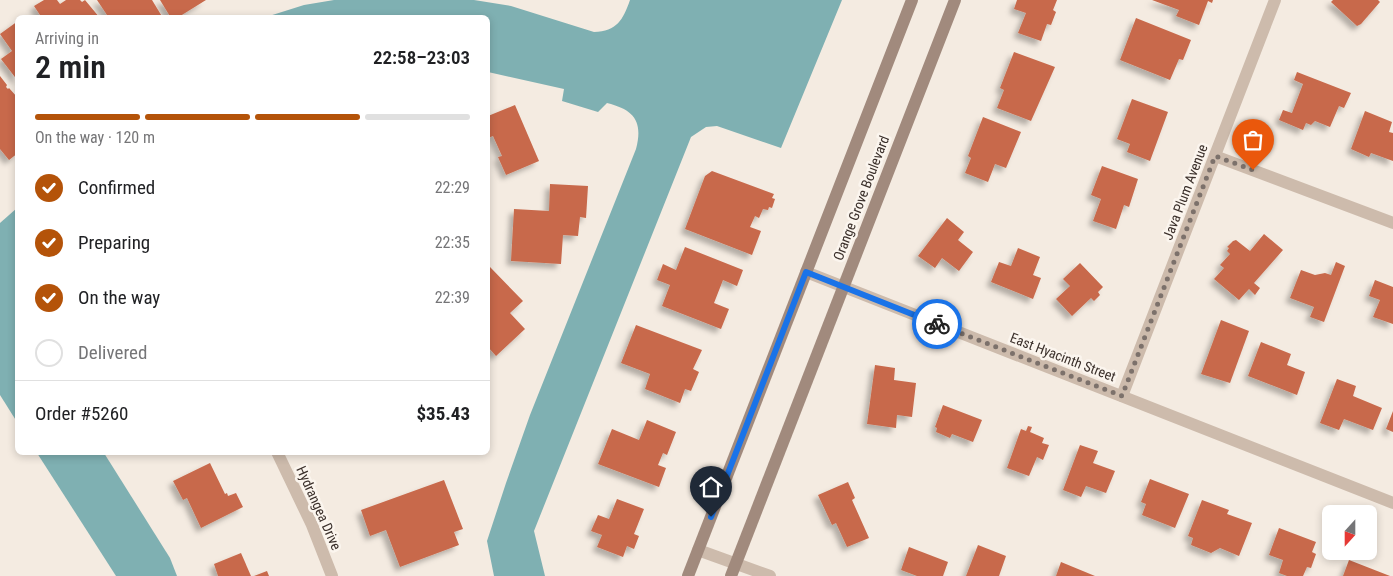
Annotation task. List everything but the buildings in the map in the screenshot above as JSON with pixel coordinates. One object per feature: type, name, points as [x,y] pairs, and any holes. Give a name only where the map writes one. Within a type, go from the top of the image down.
[{"type":"street","name":"Orange Grove Boulevard","points":[[688,576],[912,0]]},
{"type":"street","name":"Orange Grove Boulevard","points":[[731,576],[955,0]]},
{"type":"street","name":"Java Plum Avenue","points":[[1122,396],[1275,0]]},
{"type":"street","points":[[1215,156],[1393,224]]},
{"type":"street","name":"East Hyacinth Street","points":[[806,272],[1393,503]]},
{"type":"street","name":"Hydrangea Drive","points":[[278,455],[312,525],[332,576]]},
{"type":"street","points":[[698,550],[770,576]]},
{"type":"water","points":[[334,0],[474,0],[511,6],[594,32],[614,27],[622,19],[630,0],[842,0],[781,148],[717,126],[706,127],[691,137],[534,531],[545,576],[494,576],[487,541],[530,415],[636,149],[638,131],[635,118],[624,109],[607,103],[598,112],[562,101],[564,89],[490,72],[490,15],[272,15],[304,5]]},
{"type":"water","points":[[15,210],[15,419],[0,395],[0,223]]},
{"type":"water","points":[[38,455],[105,455],[170,558],[177,576],[116,576]]},
{"type":"way so far","points":[[937,324],[1122,396],[1215,156],[1253,170]]},
{"type":"route","points":[[711,517],[806,272],[937,324]]}]
